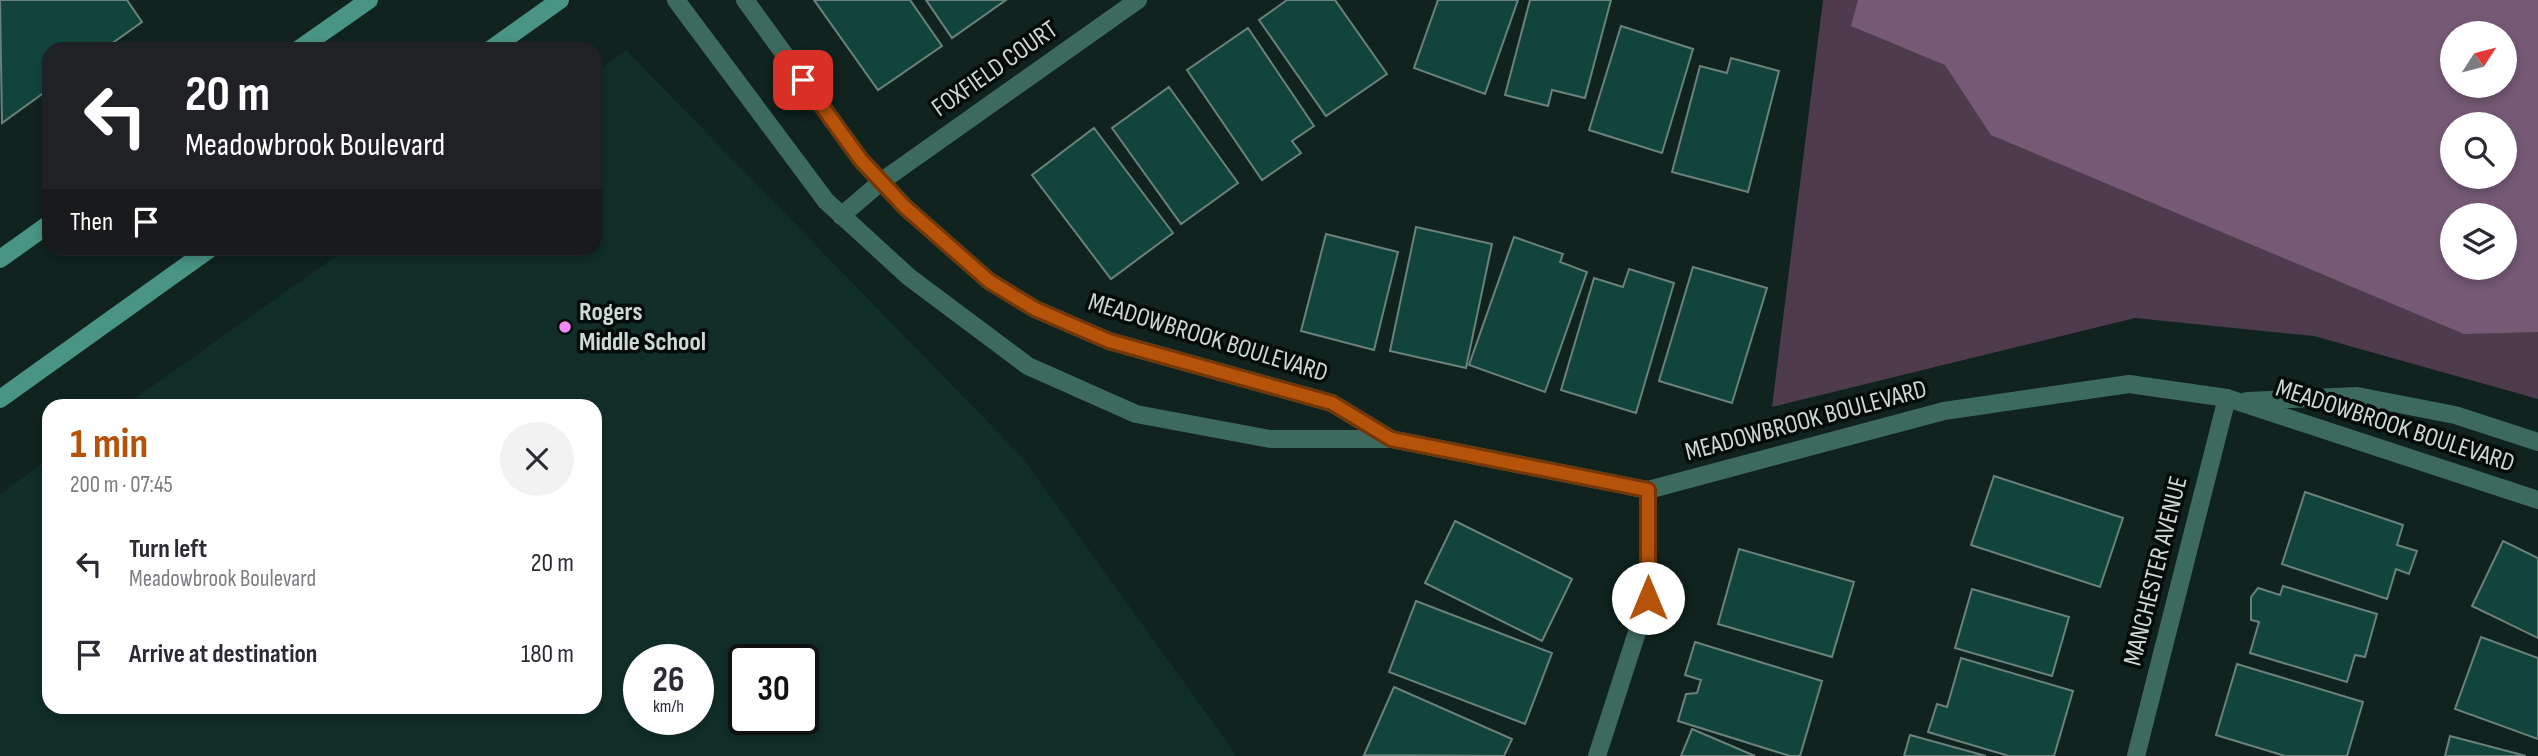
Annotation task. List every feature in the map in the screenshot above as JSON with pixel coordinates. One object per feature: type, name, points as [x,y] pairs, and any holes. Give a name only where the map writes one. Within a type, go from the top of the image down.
[{"type":"main road","points":[[309,42],[369,0]]},
{"type":"main road","points":[[501,42],[560,0]]},
{"type":"main road","points":[[0,259],[42,229]]},
{"type":"main road","points":[[0,399],[200,256]]},
{"type":"street","name":"MEADOWBROOK BOULEVARD","points":[[676,0],[826,201],[841,216],[909,277],[1028,366],[1136,414],[1270,439],[1391,439],[1648,490],[1944,411],[2129,384],[2232,400],[2538,499]]},
{"type":"street","name":"MEADOWBROOK BOULEVARD","points":[[745,0],[853,150],[905,207],[989,281],[1035,309],[1109,341],[1332,403],[1391,439]]},
{"type":"street","name":"FOXFIELD COURT","points":[[882,181],[1138,0]]},
{"type":"street","points":[[841,216],[882,181]]},
{"type":"street","name":"MEADOWBROOK BOULEVARD","points":[[2232,400],[2357,396],[2455,415],[2538,442]]},
{"type":"street","name":"MANCHESTER AVENUE","points":[[2136,756],[2232,400]]},
{"type":"street","points":[[1597,756],[1648,598],[1648,490]]},
{"type":"shaded area","points":[[1823,0],[2538,0],[2538,399],[2314,336],[2135,318],[1772,407]]},
{"type":"shaded area","points":[[1858,0],[2538,0],[2538,332],[2464,334],[1991,135],[1945,65],[1851,26]]},
{"type":"shaded area","name":"Rogers Middle School","points":[[626,50],[1022,457],[1237,756],[0,756],[0,494],[42,464],[42,714],[602,714],[602,399],[134,399],[336,256],[602,256],[602,67]]},
{"type":"building","points":[[0,0],[127,0],[142,22],[114,42],[42,42],[42,94],[2,123]]},
{"type":"building","points":[[814,0],[910,0],[942,46],[878,90]]},
{"type":"building","points":[[926,0],[1006,0],[952,38]]},
{"type":"building","points":[[1287,0],[1335,0],[1387,74],[1326,116],[1259,20]]},
{"type":"building","points":[[1438,0],[1518,0],[1485,94],[1414,68]]},
{"type":"building","points":[[1530,0],[1611,0],[1585,98],[1552,90],[1548,106],[1505,95]]},
{"type":"building","points":[[1621,26],[1693,49],[1662,153],[1589,130]]},
{"type":"building","points":[[1248,28],[1314,126],[1292,141],[1301,153],[1262,180],[1187,70]]},
{"type":"building","points":[[1731,58],[1779,71],[1748,192],[1672,172],[1700,66],[1727,73]]},
{"type":"building","points":[[1169,87],[1238,183],[1181,224],[1112,128]]},
{"type":"building","points":[[1094,128],[1173,233],[1111,279],[1032,175]]},
{"type":"building","points":[[1416,227],[1492,244],[1466,368],[1390,351]]},
{"type":"building","points":[[1326,234],[1398,252],[1374,350],[1301,331]]},
{"type":"building","points":[[1514,237],[1563,254],[1560,262],[1587,272],[1545,392],[1469,365]]},
{"type":"building","points":[[1693,267],[1767,288],[1732,403],[1659,381]]},
{"type":"building","points":[[1629,269],[1674,283],[1636,413],[1561,390],[1594,278],[1623,287]]},
{"type":"building","points":[[1994,476],[2123,518],[2100,587],[1971,545]]},
{"type":"building","points":[[2305,492],[2403,525],[2397,545],[2417,551],[2409,574],[2396,569],[2387,599],[2282,564]]},
{"type":"building","points":[[1455,521],[1572,579],[1542,641],[1425,583]]},
{"type":"building","points":[[2503,541],[2538,558],[2538,638],[2472,606]]},
{"type":"building","points":[[1739,549],[1854,582],[1832,657],[1718,624]]},
{"type":"building","points":[[2283,586],[2377,614],[2365,657],[2355,655],[2347,682],[2250,653],[2259,622],[2251,620],[2251,597],[2258,588],[2280,595]]},
{"type":"building","points":[[1972,589],[2069,617],[2052,676],[1955,648]]},
{"type":"building","points":[[1416,601],[1552,653],[1525,724],[1389,672]]},
{"type":"building","points":[[2481,637],[2538,658],[2538,739],[2455,709]]},
{"type":"building","points":[[1695,642],[1822,681],[1800,756],[1790,756],[1678,721],[1686,694],[1697,693],[1701,680],[1685,675]]},
{"type":"building","points":[[1961,658],[2073,691],[2054,756],[2009,756],[1928,732],[1937,704],[1947,707]]},
{"type":"building","points":[[2237,664],[2363,702],[2347,756],[2285,756],[2216,735]]},
{"type":"building","points":[[1394,687],[1512,739],[1504,756],[1364,755]]},
{"type":"building","points":[[1692,729],[1755,756],[1681,756]]},
{"type":"building","points":[[1910,735],[1986,756],[1904,756]]},
{"type":"building","points":[[2450,736],[2526,756],[2445,756]]},
{"type":"place","name":"Rogers Middle School","points":[[565,327]]},
{"type":"route","points":[[803,80],[861,160],[905,207],[989,281],[1035,309],[1109,341],[1332,403],[1391,439],[1648,490],[1648,598]]}]
